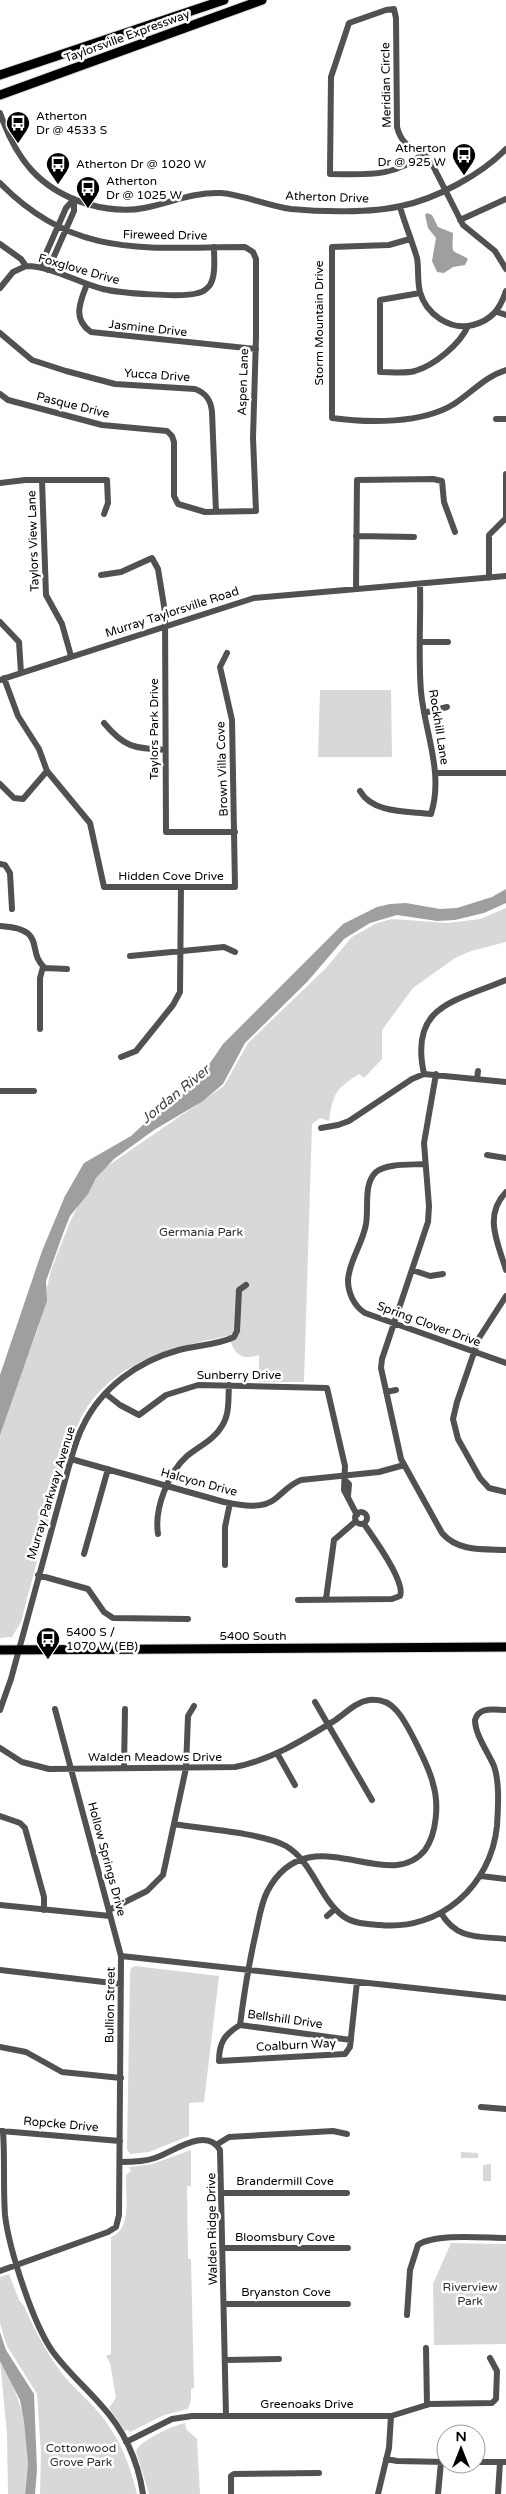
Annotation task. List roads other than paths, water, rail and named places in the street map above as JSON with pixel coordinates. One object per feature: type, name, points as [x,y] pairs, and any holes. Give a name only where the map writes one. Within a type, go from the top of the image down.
[{"type":"main road","name":"Taylorsville Expressway","points":[[0,75],[224,0]]},
{"type":"main road","name":"Taylorsville Expressway","points":[[0,95],[262,0]]},
{"type":"main road","name":"5400 South","points":[[0,1650],[506,1647]]},
{"type":"street","name":"Meridian Circle","points":[[423,154],[413,162],[384,174],[330,174],[330,77],[349,23],[394,9],[396,18],[397,127],[399,137],[404,144],[423,154],[430,160],[460,220],[467,229],[495,251],[506,269]]},
{"type":"street","name":"Atherton Drive","points":[[0,113],[11,141],[24,162],[46,184],[74,199],[118,210],[143,208],[183,197],[212,193],[236,195],[291,209],[377,209],[400,207],[445,189],[484,168],[506,149]]},
{"type":"street","name":"Fireweed Drive","points":[[0,183],[29,210],[57,228],[80,238],[114,246],[245,247],[255,254]]},
{"type":"street","points":[[40,268],[66,208],[74,199]]},
{"type":"street","points":[[48,270],[74,211],[74,199]]},
{"type":"street","points":[[460,220],[506,199]]},
{"type":"street","points":[[400,207],[418,266],[420,293],[429,309],[438,318],[456,326],[468,326],[484,321],[497,312],[506,291]]},
{"type":"street","name":"Storm Mountain Drive","points":[[410,239],[389,245],[332,247],[332,418],[395,419],[430,414],[449,406],[488,379],[506,370]]},
{"type":"street","name":"Foxglove Drive","points":[[0,244],[21,259],[26,266],[48,270],[87,284],[118,292],[196,294],[206,289],[212,281],[214,247]]},
{"type":"street","name":"Aspen Lane","points":[[255,254],[256,349],[253,438],[256,511]]},
{"type":"street","points":[[0,288],[13,272],[26,266]]},
{"type":"street","name":"Jasmine Drive","points":[[87,284],[79,312],[82,323],[91,332],[256,349]]},
{"type":"street","points":[[420,293],[380,300],[380,372],[404,372],[425,367],[463,337],[468,326]]},
{"type":"street","points":[[497,312],[506,315]]},
{"type":"street","name":"Yucca Drive","points":[[0,334],[19,351],[42,364],[108,383],[195,389],[205,394],[210,402],[212,412],[216,512]]},
{"type":"street","name":"Pasque Drive","points":[[0,394],[8,400],[102,425],[167,431],[172,436],[174,442],[176,500],[182,506],[194,510],[216,512],[256,511]]},
{"type":"street","points":[[496,419],[506,419]]},
{"type":"street","points":[[489,578],[489,535],[506,518],[506,474]]},
{"type":"street","points":[[356,589],[357,480],[433,479],[442,481],[444,502],[455,532]]},
{"type":"street","points":[[0,483],[42,480],[107,480],[108,503],[104,514]]},
{"type":"street","name":"Taylors View Lane","points":[[42,480],[46,595],[62,624],[71,656]]},
{"type":"street","points":[[356,536],[414,537]]},
{"type":"street","name":"Taylors Park Drive","points":[[101,575],[132,568],[152,558],[158,569],[165,625],[166,832],[234,832]]},
{"type":"street","name":"Murray Taylorsville Road","points":[[2,679],[165,625],[254,598],[506,576]]},
{"type":"street","name":"Rockhill Lane","points":[[360,791],[370,801],[390,810],[431,814],[434,805],[434,755],[424,713],[421,690],[420,584]]},
{"type":"street","points":[[0,622],[19,642],[20,673]]},
{"type":"street","points":[[421,642],[448,642]]},
{"type":"street","name":"Brown Villa Cove","points":[[227,653],[220,667],[232,720],[235,887]]},
{"type":"street","name":"Hidden Cove Drive","points":[[2,679],[18,716],[39,749],[47,771],[90,823],[104,888],[235,887]]},
{"type":"street","points":[[424,713],[447,707]]},
{"type":"street","points":[[104,723],[120,741],[127,745],[165,750]]},
{"type":"street","points":[[0,784],[14,798],[21,800],[28,796],[47,771]]},
{"type":"street","points":[[435,774],[506,773]]},
{"type":"street","points":[[0,864],[9,870],[12,909]]},
{"type":"street","points":[[120,1057],[136,1051],[173,1005],[180,992],[182,982],[181,888]]},
{"type":"street","points":[[3,927],[18,928],[31,936],[42,967],[40,978],[40,1028]]},
{"type":"street","points":[[130,956],[224,947],[235,952]]},
{"type":"street","points":[[42,967],[53,970],[67,969]]},
{"type":"street","points":[[424,1074],[420,1060],[420,1043],[424,1028],[431,1018],[446,1005],[506,980]]},
{"type":"street","points":[[477,1079],[478,1071]]},
{"type":"street","points":[[321,1128],[349,1121],[412,1079],[424,1074],[506,1082]]},
{"type":"street","points":[[436,1074],[424,1139],[428,1218],[381,1362],[398,1447],[404,1465],[440,1530],[451,1543],[465,1548],[506,1550]]},
{"type":"street","points":[[0,1091],[34,1091]]},
{"type":"street","points":[[487,1155],[506,1158]]},
{"type":"street","name":"Spring Clover Drive","points":[[425,1164],[385,1167],[372,1176],[369,1186],[366,1227],[349,1274],[350,1292],[358,1308],[365,1313],[506,1363]]},
{"type":"street","points":[[506,1192],[496,1205],[492,1218],[506,1270]]},
{"type":"street","points":[[412,1270],[430,1276],[443,1274]]},
{"type":"street","name":"Murray Parkway Avenue","points":[[0,1710],[9,1686],[38,1575],[82,1427],[106,1394],[130,1372],[165,1354],[234,1337],[238,1329],[239,1290],[246,1285]]},
{"type":"street","points":[[506,1296],[504,1306],[483,1329],[454,1410],[455,1432],[483,1482],[489,1488],[506,1492]]},
{"type":"street","name":"Sunberry Drive","points":[[106,1394],[120,1405],[139,1415],[153,1402],[172,1392],[198,1385],[327,1388],[345,1478]]},
{"type":"street","points":[[158,1534],[157,1522],[168,1486],[181,1463],[214,1437],[223,1426],[227,1414],[229,1385]]},
{"type":"street","points":[[386,1392],[396,1390]]},
{"type":"street","name":"Halcyon Drive","points":[[71,1459],[230,1503],[248,1505],[267,1503],[296,1482],[345,1478],[384,1472],[404,1465]]},
{"type":"street","points":[[84,1554],[108,1469]]},
{"type":"street","points":[[298,1600],[392,1599],[398,1598],[401,1594],[401,1588],[384,1554],[364,1524],[356,1518],[343,1485],[345,1478]]},
{"type":"street","points":[[224,1565],[225,1527],[230,1503]]},
{"type":"street","points":[[326,1599],[334,1540],[362,1513],[366,1516],[364,1524]]},
{"type":"street","points":[[38,1575],[88,1589],[104,1612],[113,1618],[188,1619]]},
{"type":"street","name":"Walden Meadows Drive","points":[[0,1748],[14,1759],[49,1769],[235,1767],[256,1762],[277,1753],[328,1724],[353,1706],[368,1700],[384,1702],[398,1711],[434,1784],[434,1828],[428,1844],[422,1853],[400,1865],[383,1866],[324,1855],[301,1860],[281,1874],[268,1891],[248,1970]]},
{"type":"street","points":[[316,1702],[372,1800]]},
{"type":"street","points":[[0,1905],[44,1910],[110,1913],[147,1892],[159,1881],[186,1768],[188,1716],[194,1706]]},
{"type":"street","name":"Hollow Springs Drive","points":[[55,1709],[122,1956]]},
{"type":"street","points":[[124,1768],[125,1709]]},
{"type":"street","points":[[174,1824],[277,1842],[292,1850],[335,1909],[355,1922],[389,1926],[420,1921],[441,1913],[460,1900],[481,1876],[495,1838],[497,1781],[493,1764],[475,1720],[477,1714],[483,1710],[506,1710]]},
{"type":"street","points":[[277,1753],[295,1785]]},
{"type":"street","points":[[0,1816],[20,1823],[25,1828],[44,1897],[44,1910]]},
{"type":"street","points":[[481,1876],[506,1879]]},
{"type":"street","points":[[327,1916],[335,1909]]},
{"type":"street","points":[[441,1913],[456,1932],[506,1939]]},
{"type":"street","name":"Bullion Street","points":[[0,2271],[108,2232],[116,2227],[119,2215],[122,1956],[506,1998]]},
{"type":"street","points":[[0,1970],[121,1984]]},
{"type":"street","name":"Bellshill Drive","points":[[248,1970],[240,2025],[351,2040]]},
{"type":"street","name":"Coalburn Way","points":[[240,2025],[222,2039],[219,2061],[345,2054],[350,2047],[357,1982]]},
{"type":"street","points":[[0,2047],[26,2052],[62,2072],[120,2078]]},
{"type":"street","points":[[481,2107],[506,2109]]},
{"type":"street","points":[[2,2131],[6,2218],[17,2265],[42,2332],[52,2351],[103,2407],[126,2442],[137,2467],[143,2494]]},
{"type":"street","name":"Ropcke Drive","points":[[2,2131],[120,2141]]},
{"type":"street","points":[[120,2162],[156,2158],[202,2140],[216,2145],[229,2136],[333,2131],[347,2134]]},
{"type":"street","name":"Walden Ridge Drive","points":[[216,2145],[221,2154],[226,2416]]},
{"type":"street","name":"Brandermill Cove","points":[[222,2193],[348,2193]]},
{"type":"street","points":[[407,2315],[410,2270],[418,2245],[427,2240],[448,2238],[506,2238]]},
{"type":"street","name":"Bloomsbury Cove","points":[[223,2248],[348,2248]]},
{"type":"street","name":"Bryanston Cove","points":[[224,2304],[348,2304]]},
{"type":"street","points":[[426,2348],[426,2405]]},
{"type":"street","name":"Greenoaks Drive","points":[[126,2442],[180,2417],[391,2416],[426,2405],[494,2402],[497,2394],[497,2371],[490,2358]]},
{"type":"street","points":[[225,2360],[279,2359]]},
{"type":"street","points":[[378,2494],[390,2438],[391,2416]]},
{"type":"street","points":[[386,2459],[436,2462]]},
{"type":"street","points":[[486,2462],[503,2462],[498,2494]]},
{"type":"street","points":[[231,2494],[231,2476],[234,2474],[319,2473]]},
{"type":"street","points":[[438,2494],[441,2474]]},
{"type":"place","name":"Atherton Dr @ 4533 S","points":[[18,144]]},
{"type":"place","name":"Atherton Dr @ 925 W","points":[[464,176]]},
{"type":"place","name":"Atherton Dr @ 1020 W","points":[[58,185]]},
{"type":"place","name":"Atherton Dr @ 1025 W","points":[[88,209]]},
{"type":"place","name":"5400 S / 1070 W (EB)","points":[[48,1660]]},
{"type":"water label","name":"Jordan River","points":[[175,1094]]},
{"type":"park label","name":"Germania Park","points":[[201,1232]]},
{"type":"park label","name":"Riverview Park","points":[[470,2294]]},
{"type":"park label","name":"Cottonwood Grove Park","points":[[81,2455]]}]
